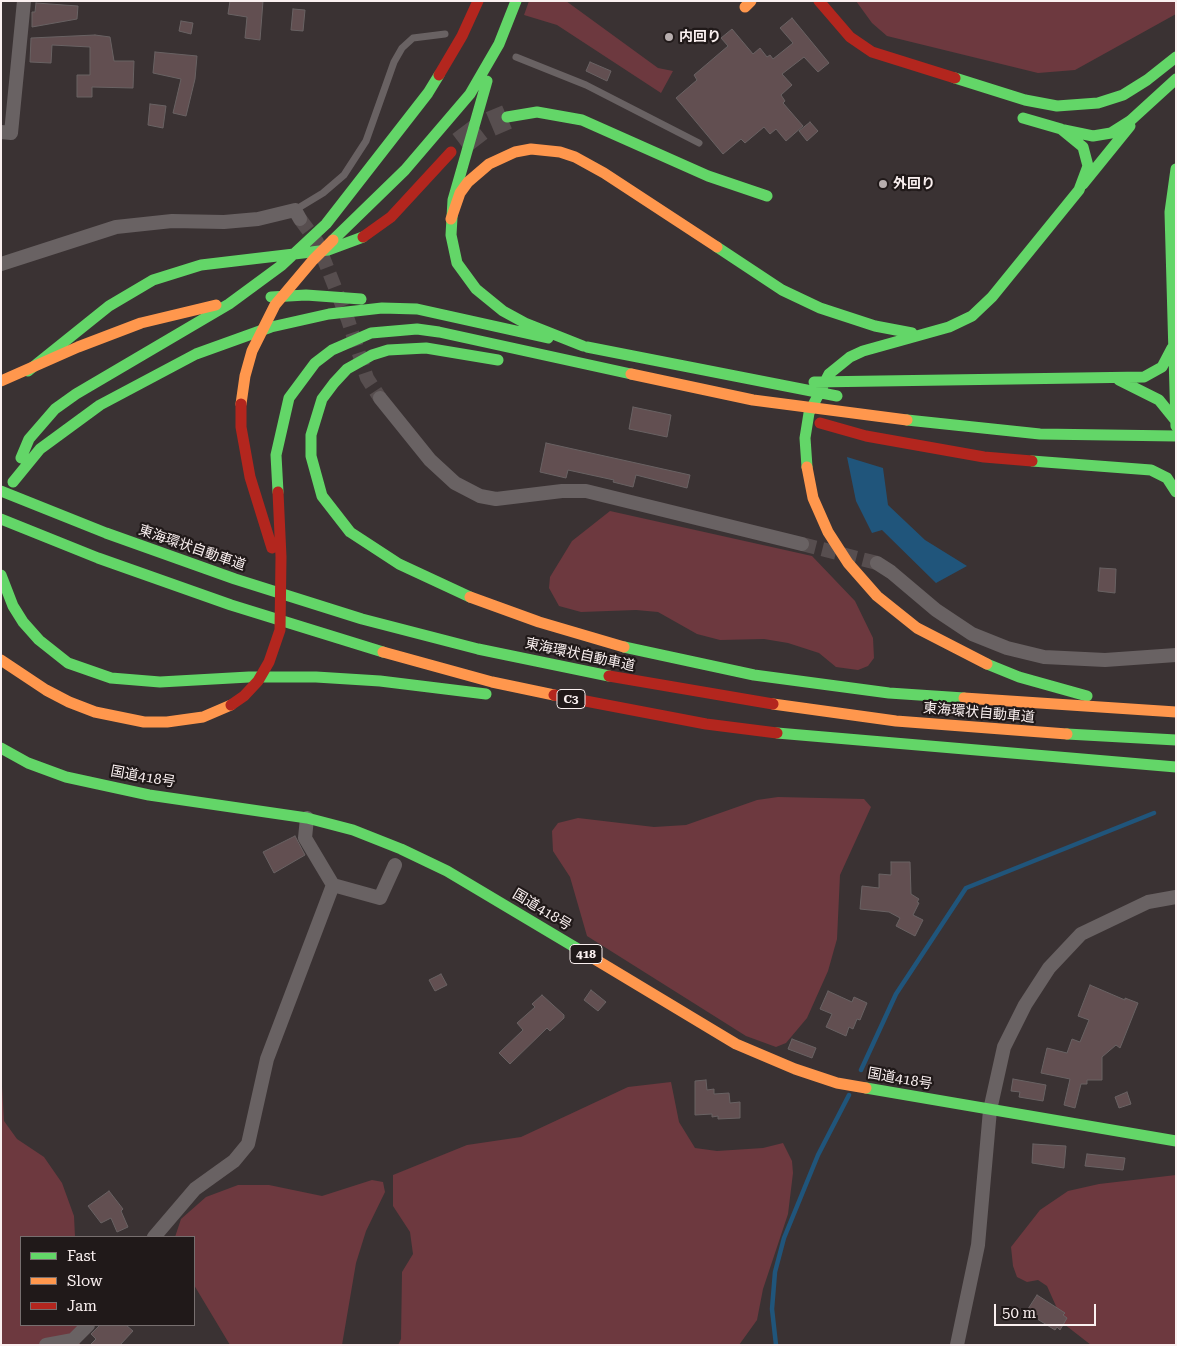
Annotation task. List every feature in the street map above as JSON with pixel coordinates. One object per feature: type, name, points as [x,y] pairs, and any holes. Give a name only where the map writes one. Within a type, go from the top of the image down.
[{"type":"main road","points":[[1,514],[29,439],[55,409],[76,394],[175,336],[259,283],[326,224],[428,93],[462,36],[478,1]]},
{"type":"main road","points":[[516,1],[499,44],[457,180],[451,219],[453,249],[458,263],[476,289],[503,311],[525,323],[583,346]]},
{"type":"main road","points":[[819,1],[850,37],[872,52],[1025,100],[1057,106],[1098,103],[1122,95],[1148,80],[1176,57]]},
{"type":"main road","points":[[282,580],[256,499],[244,451],[241,427],[242,400],[252,352],[275,306],[292,284],[313,260],[411,164],[470,94],[499,44]]},
{"type":"main road","points":[[1023,118],[1082,135],[1102,136],[1121,127],[1176,79]]},
{"type":"main road","points":[[1146,106],[982,308],[962,322],[930,333],[879,345],[850,357],[829,374],[821,386],[810,413],[805,438],[806,466],[813,498],[836,547],[877,596],[917,628],[968,656],[1019,677],[1076,693],[1160,711]]},
{"type":"main road","points":[[507,116],[536,112],[552,113],[582,120],[708,176],[767,196]]},
{"type":"main road","points":[[1061,129],[1079,141],[1086,153],[1087,171],[1079,190]]},
{"type":"main road","points":[[451,219],[460,193],[468,182],[489,164],[508,155],[531,149],[560,152],[575,157],[604,173],[740,264],[799,298],[875,326],[912,333],[930,333]]},
{"type":"main road","points":[[28,371],[109,306],[153,280],[201,265],[328,250],[360,238],[391,217],[451,152]]},
{"type":"main road","points":[[1176,169],[1170,198],[1172,348],[1176,423]]},
{"type":"main road","points":[[1,381],[28,371],[78,347],[141,323],[207,306],[274,296],[337,296],[417,310],[583,346],[846,397]]},
{"type":"main road","points":[[13,482],[40,449],[76,420],[132,386],[196,354],[271,327],[329,314],[373,308],[417,310]]},
{"type":"main road","points":[[1,660],[39,686],[69,702],[95,712],[130,720],[166,722],[189,720],[216,713],[244,696],[258,680],[274,651],[280,630],[282,580],[277,476],[278,435],[289,398],[315,363],[332,350],[371,333],[417,329],[466,337],[753,400],[844,414],[1040,434],[1176,436]]},
{"type":"main road","points":[[514,362],[435,349],[406,348],[372,355],[348,369],[334,383],[322,399],[315,417],[311,435],[311,456],[315,477],[322,496],[350,532],[399,564],[460,594],[495,608],[580,635],[686,662],[754,675],[889,693],[1176,712]]},
{"type":"main road","points":[[756,381],[1144,377],[1155,373],[1168,359],[1172,348]]},
{"type":"main road","points":[[533,365],[651,379]]},
{"type":"main road","points":[[1114,378],[1132,385],[1159,400],[1176,423]]},
{"type":"main road","points":[[753,400],[842,430],[942,451],[984,457],[1128,468],[1160,473],[1173,484],[1176,492]]},
{"type":"main road","points":[[1090,423],[1176,423]]},
{"type":"main road","points":[[1128,468],[1146,465],[1158,460]]},
{"type":"main road","name":"東海環状自動車道","points":[[1,491],[106,533],[170,556],[362,619],[478,649],[579,671],[774,705],[896,721],[1025,732],[1176,740]]},
{"type":"main road","name":"C3","points":[[1,519],[98,558],[231,605],[364,647],[492,682],[611,707],[706,724],[814,738],[1170,767]]},
{"type":"main road","points":[[1,575],[13,606],[23,622],[40,640],[68,663],[111,678],[160,682],[248,677],[316,677],[380,681],[706,724]]},
{"type":"main road","name":"国道418号","points":[[1,748],[28,763],[66,777],[149,795],[307,818],[353,830],[401,849],[447,871],[736,1044],[795,1069],[837,1083],[1176,1141]]},
{"type":"street","points":[[1,132],[11,133],[24,1]]},
{"type":"street","points":[[1,264],[116,227],[172,221],[224,222],[298,215]]},
{"type":"street","points":[[380,398],[430,460],[455,483],[480,496],[496,500],[562,491],[586,491],[802,544]]},
{"type":"street","points":[[878,563],[892,572],[936,610],[972,634],[1007,648],[1044,657],[1105,660],[1176,655]]},
{"type":"street","points":[[307,818],[305,838],[333,885],[380,898],[395,865]]},
{"type":"street","points":[[155,1236],[194,1189],[234,1161],[248,1144],[267,1059],[333,885]]},
{"type":"street","points":[[957,1345],[978,1245],[990,1110],[1004,1047],[1025,1005],[1049,968],[1081,934],[1148,902],[1176,897]]},
{"type":"street","points":[[46,1345],[73,1340],[87,1326]]},
{"type":"lane","points":[[298,215],[344,175],[366,141],[394,62],[402,48],[413,38],[444,34]]},
{"type":"lane","points":[[516,57],[586,85],[699,143]]},
{"type":"shaded area","points":[[529,1],[566,1],[658,68],[673,71],[661,93],[557,25],[524,15]]},
{"type":"shaded area","points":[[856,1],[1176,1],[1176,14],[1075,70],[1038,73],[887,36],[872,23]]},
{"type":"shaded area","points":[[610,511],[812,556],[855,601],[873,638],[874,658],[868,666],[858,670],[836,667],[819,653],[788,643],[764,639],[720,640],[697,634],[658,612],[636,610],[581,612],[559,606],[549,588],[550,577],[572,541]]},
{"type":"shaded area","points":[[778,797],[864,799],[871,807],[840,875],[837,939],[828,971],[807,1018],[786,1043],[776,1047],[746,1036],[587,936],[570,877],[553,851],[552,831],[558,823],[578,818],[654,827],[686,825],[757,800]]},
{"type":"shaded area","points":[[1,1069],[4,1121],[17,1139],[44,1157],[62,1183],[74,1216],[75,1236],[20,1236],[20,1326],[78,1326],[80,1345],[1,1345]]},
{"type":"shaded area","points":[[671,1082],[679,1122],[695,1148],[717,1151],[763,1148],[783,1143],[792,1161],[793,1173],[788,1214],[763,1289],[757,1320],[739,1345],[398,1345],[401,1339],[402,1272],[413,1254],[410,1232],[393,1206],[393,1175],[467,1145],[521,1137],[628,1087]]},
{"type":"shaded area","points":[[1176,1175],[1176,1345],[1091,1345],[1064,1324],[1047,1286],[1038,1280],[1027,1282],[1017,1277],[1013,1266],[1011,1247],[1040,1210],[1068,1191],[1099,1184]]},
{"type":"shaded area","points":[[372,1180],[383,1182],[385,1192],[366,1231],[356,1263],[342,1345],[230,1345],[195,1287],[195,1236],[175,1236],[181,1219],[206,1197],[238,1185],[269,1185],[322,1196]]},
{"type":"water","points":[[847,457],[883,468],[888,505],[925,540],[967,566],[936,583],[882,530],[872,533],[856,501]]},
{"type":"building","points":[[230,1],[263,1],[260,40],[245,38],[247,17],[228,14]]},
{"type":"building","points":[[36,3],[78,6],[77,19],[32,27],[32,12],[35,12]]},
{"type":"building","points":[[293,9],[305,10],[303,31],[291,30]]},
{"type":"building","points":[[792,18],[829,63],[818,72],[804,57],[782,74],[792,85],[781,95],[785,101],[783,103],[803,126],[786,141],[776,129],[770,134],[764,127],[745,143],[741,139],[723,154],[676,98],[697,80],[694,75],[728,46],[721,38],[732,29],[753,54],[760,48],[767,57],[770,55],[773,59],[793,43],[780,28]]},
{"type":"building","points":[[181,21],[193,23],[191,34],[179,31]]},
{"type":"building","points":[[95,35],[110,37],[114,61],[134,61],[133,88],[92,87],[92,97],[77,97],[77,75],[90,75],[90,47],[52,45],[51,63],[30,62],[31,38]]},
{"type":"building","points":[[155,52],[197,56],[195,79],[186,116],[173,113],[181,79],[153,73]]},
{"type":"building","points":[[590,62],[611,71],[607,81],[586,71]]},
{"type":"building","points":[[150,104],[166,106],[163,128],[148,125]]},
{"type":"building","points":[[810,122],[818,131],[807,141],[799,131]]},
{"type":"building","points":[[633,407],[671,415],[667,437],[629,429]]},
{"type":"building","points":[[546,443],[690,475],[687,488],[636,475],[633,487],[613,482],[614,480],[568,470],[566,478],[540,472]]},
{"type":"building","points":[[1100,568],[1116,569],[1115,593],[1098,591]]},
{"type":"building","points":[[295,836],[305,855],[274,873],[263,852]]},
{"type":"building","points":[[891,862],[910,862],[911,894],[919,899],[913,915],[923,920],[915,936],[896,926],[900,918],[889,912],[860,909],[862,886],[879,888],[879,874],[891,875]]},
{"type":"building","points":[[441,974],[447,985],[435,991],[429,980]]},
{"type":"building","points":[[1090,985],[1125,1000],[1125,998],[1138,1003],[1120,1048],[1116,1045],[1102,1057],[1102,1080],[1087,1080],[1087,1084],[1081,1084],[1075,1108],[1064,1105],[1070,1079],[1041,1073],[1047,1048],[1067,1053],[1072,1039],[1080,1042],[1089,1020],[1078,1016]]},
{"type":"building","points":[[591,990],[606,1002],[598,1011],[584,1000]]},
{"type":"building","points":[[828,991],[852,1002],[854,997],[867,1003],[860,1020],[857,1019],[853,1029],[849,1027],[846,1036],[826,1027],[832,1014],[820,1009]]},
{"type":"building","points":[[542,995],[564,1015],[564,1018],[550,1031],[547,1028],[510,1064],[499,1053],[523,1030],[517,1023],[535,1007],[532,1004]]},
{"type":"building","points":[[792,1039],[816,1048],[812,1058],[788,1049]]},
{"type":"building","points":[[1013,1079],[1046,1085],[1043,1101],[1019,1097],[1020,1092],[1011,1091]]},
{"type":"building","points":[[706,1080],[707,1090],[714,1089],[714,1094],[729,1093],[730,1103],[740,1102],[740,1118],[718,1119],[718,1116],[712,1117],[712,1114],[695,1115],[695,1081]]},
{"type":"building","points":[[1127,1092],[1131,1104],[1119,1108],[1115,1097]]},
{"type":"building","points":[[1033,1144],[1066,1146],[1064,1168],[1032,1163]]},
{"type":"building","points":[[1087,1154],[1125,1158],[1123,1170],[1085,1166]]},
{"type":"building","points":[[109,1191],[123,1209],[121,1211],[128,1227],[117,1232],[111,1218],[101,1223],[88,1206]]},
{"type":"building","points":[[1037,1295],[1065,1313],[1063,1315],[1067,1318],[1060,1330],[1057,1327],[1055,1330],[1026,1312]]},
{"type":"building","points":[[99,1326],[127,1326],[133,1331],[120,1345],[90,1345],[96,1339],[91,1334]]},
{"type":"waterway","points":[[861,1070],[896,994],[966,888],[1154,813]]},
{"type":"waterway","points":[[776,1345],[772,1309],[775,1272],[784,1238],[818,1155],[849,1095]]},
{"type":"tunnel","points":[[460,144],[481,128],[507,117]]},
{"type":"tunnel","points":[[300,219],[317,242],[348,320],[367,378],[380,398]]},
{"type":"tunnel","points":[[802,544],[877,563]]},
{"type":"traffic: fast","points":[[333,240],[405,170],[470,94],[499,44],[516,1]]},
{"type":"traffic: fast","points":[[955,78],[1025,100],[1057,106],[1098,103],[1123,95],[1147,80],[1176,57]]},
{"type":"traffic: fast","points":[[21,458],[29,439],[55,409],[76,394],[229,304],[282,265],[326,224],[428,93],[439,75]]},
{"type":"traffic: fast","points":[[1064,130],[1093,136],[1111,133],[1130,121],[1176,79]]},
{"type":"traffic: fast","points":[[487,81],[453,200],[451,235],[457,263],[476,289],[503,311],[525,323],[583,346]]},
{"type":"traffic: fast","points":[[507,117],[537,112],[582,120],[708,176],[767,196]]},
{"type":"traffic: fast","points":[[807,467],[805,438],[809,413],[829,374],[850,357],[863,351],[949,327],[972,316],[992,297],[1079,190],[1088,166],[1083,147],[1061,129],[1023,118]]},
{"type":"traffic: fast","points":[[1083,184],[1130,126]]},
{"type":"traffic: fast","points":[[1176,169],[1170,212],[1176,426]]},
{"type":"traffic: fast","points":[[28,371],[109,306],[153,280],[201,265],[328,250],[363,237]]},
{"type":"traffic: fast","points":[[717,247],[782,290],[820,308],[875,326],[912,333]]},
{"type":"traffic: fast","points":[[271,297],[306,295],[361,299]]},
{"type":"traffic: fast","points":[[13,482],[40,449],[100,405],[196,354],[271,327],[329,314],[382,308],[417,309],[548,338]]},
{"type":"traffic: fast","points":[[278,492],[276,455],[289,398],[315,363],[332,350],[371,333],[417,329],[439,332],[631,374]]},
{"type":"traffic: fast","points":[[587,347],[837,396]]},
{"type":"traffic: fast","points":[[470,597],[399,564],[350,532],[322,496],[311,456],[311,435],[322,399],[334,383],[347,369],[372,355],[388,350],[426,348],[498,360]]},
{"type":"traffic: fast","points":[[814,382],[1144,377],[1162,367],[1172,348]]},
{"type":"traffic: fast","points":[[1119,380],[1159,400],[1176,421]]},
{"type":"traffic: fast","points":[[907,420],[1040,434],[1176,436]]},
{"type":"traffic: fast","points":[[1032,461],[1151,470],[1167,478],[1176,492]]},
{"type":"traffic: fast","points":[[1,491],[106,533],[235,579],[362,619],[478,649],[609,676]]},
{"type":"traffic: fast","points":[[1,519],[98,558],[231,605],[383,652]]},
{"type":"traffic: fast","points":[[1,575],[13,606],[23,622],[39,640],[68,663],[111,678],[160,682],[249,677],[316,677],[380,681],[486,694]]},
{"type":"traffic: fast","points":[[624,647],[754,675],[889,693],[964,698]]},
{"type":"traffic: fast","points":[[987,664],[1019,677],[1087,696]]},
{"type":"traffic: fast","points":[[777,733],[1176,767]]},
{"type":"traffic: fast","points":[[1067,734],[1176,740]]},
{"type":"traffic: fast","points":[[1,748],[28,763],[66,777],[149,795],[307,818],[353,830],[401,849],[447,871],[588,955]]},
{"type":"traffic: fast","points":[[866,1088],[1176,1141]]},
{"type":"traffic: slow","points":[[745,7],[751,1]]},
{"type":"traffic: slow","points":[[451,219],[460,193],[468,182],[489,164],[515,152],[531,149],[560,152],[575,157],[604,173],[717,247]]},
{"type":"traffic: slow","points":[[241,404],[245,376],[252,351],[275,305],[313,260],[333,240]]},
{"type":"traffic: slow","points":[[1,381],[78,347],[141,323],[216,305]]},
{"type":"traffic: slow","points":[[631,374],[753,400],[907,420]]},
{"type":"traffic: slow","points":[[807,467],[813,498],[828,532],[848,563],[877,596],[917,628],[987,664]]},
{"type":"traffic: slow","points":[[470,597],[539,622],[624,647]]},
{"type":"traffic: slow","points":[[383,652],[492,682],[554,695]]},
{"type":"traffic: slow","points":[[1,660],[46,690],[69,702],[95,712],[144,722],[167,722],[203,717],[231,705]]},
{"type":"traffic: slow","points":[[964,698],[1176,712]]},
{"type":"traffic: slow","points":[[773,704],[896,721],[1067,734]]},
{"type":"traffic: slow","points":[[588,955],[736,1044],[795,1069],[837,1083],[866,1088]]},
{"type":"traffic: jam","points":[[439,75],[462,36],[478,1]]},
{"type":"traffic: jam","points":[[819,1],[850,37],[872,52],[955,78]]},
{"type":"traffic: jam","points":[[363,237],[391,217],[451,152]]},
{"type":"traffic: jam","points":[[241,404],[241,427],[250,477],[272,548]]},
{"type":"traffic: jam","points":[[820,423],[866,436],[984,457],[1032,461]]},
{"type":"traffic: jam","points":[[231,705],[244,696],[258,681],[269,662],[280,630],[281,557],[278,492]]},
{"type":"traffic: jam","points":[[609,676],[773,704]]},
{"type":"traffic: jam","points":[[554,695],[706,724],[777,733]]},
{"type":"place","name":"内回り","points":[[669,37]]},
{"type":"place","name":"外回り","points":[[883,184]]}]
